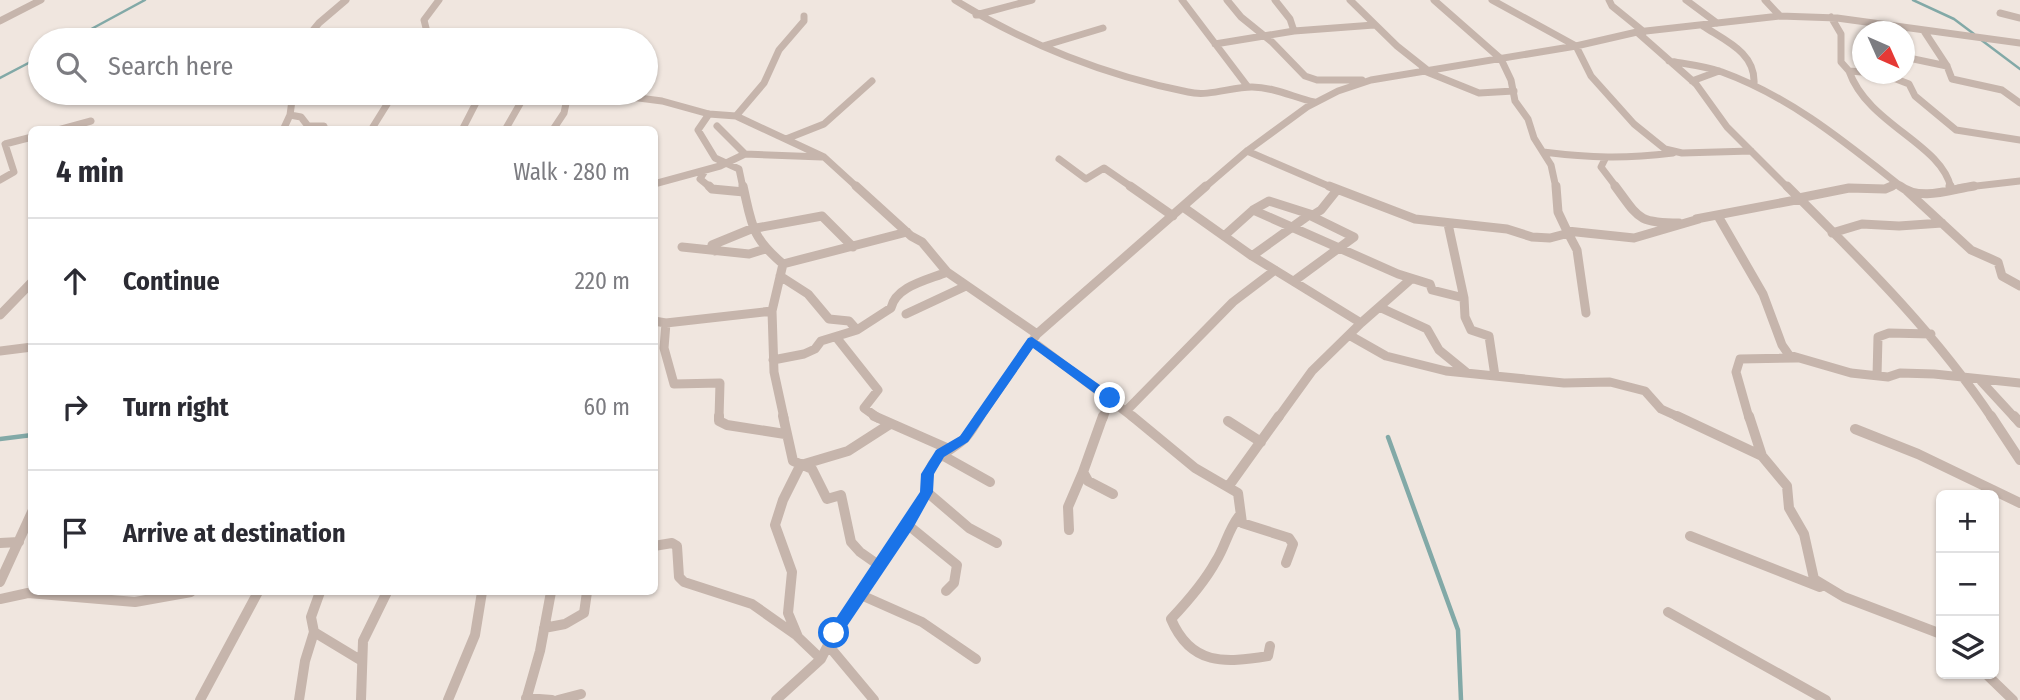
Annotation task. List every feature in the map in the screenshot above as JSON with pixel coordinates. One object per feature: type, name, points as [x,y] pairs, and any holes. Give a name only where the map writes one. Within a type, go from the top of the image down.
[{"type":"street","points":[[0,21],[41,0]]},
{"type":"street","points":[[317,28],[346,0]]},
{"type":"street","points":[[426,28],[424,20],[439,0]]},
{"type":"street","points":[[956,0],[976,15],[1100,68],[1203,95],[1248,87],[1273,89],[1314,102]]},
{"type":"street","points":[[976,15],[1032,0]]},
{"type":"street","points":[[1182,0],[1248,87]]},
{"type":"street","points":[[1227,0],[1241,17],[1264,35],[1304,76],[1317,80],[1371,80]]},
{"type":"street","points":[[1275,0],[1290,19],[1293,31]]},
{"type":"street","points":[[1350,0],[1424,70],[1479,93],[1514,91]]},
{"type":"street","points":[[1434,0],[1501,59],[1514,91],[1515,101],[1528,119],[1551,164],[1559,199],[1558,212],[1577,250],[1586,313]]},
{"type":"street","points":[[1492,0],[1576,46],[1591,76],[1634,124],[1674,153]]},
{"type":"street","points":[[1609,0],[1667,60],[1692,81],[1727,127],[1896,295],[1931,334],[1965,376],[2020,460]]},
{"type":"street","points":[[1686,0],[1717,23]]},
{"type":"street","points":[[1765,0],[1780,16]]},
{"type":"street","points":[[2000,13],[2020,18]]},
{"type":"street","points":[[736,116],[764,83],[770,65],[804,21],[804,16]]},
{"type":"street","points":[[776,700],[821,659],[908,525],[927,492],[928,474],[945,451],[964,439],[1034,338],[1247,151],[1314,102],[1371,80],[1424,70],[1576,46],[1640,32],[1780,16],[1831,17],[2020,43]]},
{"type":"street","points":[[1831,17],[1841,34],[1841,62],[1852,79],[1880,116],[1934,160],[1951,180],[1951,189]]},
{"type":"street","points":[[1215,44],[1293,31],[1374,24]]},
{"type":"street","points":[[1703,26],[1742,51],[1752,63],[1754,84]]},
{"type":"street","points":[[1044,46],[1103,28]]},
{"type":"street","points":[[1924,31],[1947,66],[1952,79],[2002,90],[2020,103]]},
{"type":"street","points":[[1915,59],[1947,66]]},
{"type":"street","points":[[1667,60],[1719,71],[1754,84],[1817,121],[1879,167],[1971,250],[1998,262],[2002,276],[2020,286]]},
{"type":"street","points":[[1692,81],[1719,71]]},
{"type":"street","points":[[786,139],[824,124],[872,81]]},
{"type":"street","points":[[1909,84],[1915,96],[1956,130],[2020,140]]},
{"type":"street","points":[[658,102],[709,114],[736,116],[824,157],[907,232],[922,242],[947,272],[1110,398],[1195,468],[1238,493],[1242,500],[1239,516],[1232,525],[1218,559],[1193,596],[1171,619],[1173,626],[1199,657],[1208,660],[1233,662],[1268,656],[1270,646]]},
{"type":"street","points":[[285,126],[291,105]]},
{"type":"street","points":[[373,126],[387,105]]},
{"type":"street","points":[[464,126],[475,105]]},
{"type":"street","points":[[507,126],[519,105]]},
{"type":"street","points":[[555,126],[566,105]]},
{"type":"street","points":[[709,114],[698,130],[715,158],[723,164],[733,164],[739,172],[752,229],[765,249],[783,264]]},
{"type":"street","points":[[724,114],[716,121],[717,126],[745,154]]},
{"type":"street","points":[[290,115],[301,117],[308,126]]},
{"type":"street","points":[[73,126],[91,121]]},
{"type":"street","points":[[702,135],[717,126]]},
{"type":"street","points":[[0,180],[14,172],[3,144],[28,137]]},
{"type":"street","points":[[1247,151],[1337,190],[1415,219],[1448,225],[1507,229],[1532,237],[1550,238],[1568,232],[1634,238],[1699,219]]},
{"type":"street","points":[[1543,152],[1605,159],[1674,153],[1751,151]]},
{"type":"street","points":[[658,183],[706,170],[745,154],[824,157]]},
{"type":"street","points":[[1059,159],[1086,179],[1104,168],[1173,216]]},
{"type":"street","points":[[1605,159],[1601,167],[1640,219],[1656,223],[1682,223],[1849,188],[1885,189],[1896,185]]},
{"type":"street","points":[[706,170],[700,179],[709,187],[744,192]]},
{"type":"street","points":[[1905,190],[1923,194],[1941,193],[1951,189],[2020,181]]},
{"type":"street","points":[[1252,256],[1309,215],[1321,210],[1337,190]]},
{"type":"street","points":[[1224,236],[1253,210],[1269,201],[1309,215],[1354,237],[1294,281]]},
{"type":"street","points":[[1183,207],[1252,256],[1361,323]]},
{"type":"street","points":[[1253,210],[1411,279],[1430,284],[1432,290],[1464,298]]},
{"type":"street","points":[[715,251],[712,245],[718,241],[752,229],[822,216],[853,247]]},
{"type":"street","points":[[1718,216],[1763,294],[1782,345],[1789,355],[1850,373],[1888,377],[1900,373],[1965,376],[2020,383]]},
{"type":"street","points":[[1832,233],[1862,224],[1899,226],[1942,223]]},
{"type":"street","points":[[1448,225],[1464,298],[1465,317],[1471,330],[1489,337],[1495,376]]},
{"type":"street","points":[[783,264],[907,232]]},
{"type":"street","points":[[682,247],[749,254],[765,249]]},
{"type":"street","points":[[783,264],[772,311],[773,360],[785,434]]},
{"type":"street","points":[[1126,411],[1233,302],[1275,270]]},
{"type":"street","points":[[773,360],[804,354],[815,349],[821,341],[857,330],[891,308],[893,299],[906,289],[947,272]]},
{"type":"street","points":[[779,276],[791,281],[822,306],[829,318],[849,321],[857,330]]},
{"type":"street","points":[[1228,487],[1311,371],[1411,279]]},
{"type":"street","points":[[0,315],[28,286]]},
{"type":"street","points":[[906,314],[966,286]]},
{"type":"street","points":[[1379,307],[1427,329],[1440,350],[1468,373]]},
{"type":"street","points":[[658,322],[772,311]]},
{"type":"street","points":[[666,323],[661,338],[664,358],[674,384],[720,383],[719,421],[727,425],[789,435],[793,461],[812,469],[827,499],[841,495],[844,499],[846,525],[856,551],[880,566]]},
{"type":"street","points":[[1877,376],[1878,337],[1889,333],[1931,334]]},
{"type":"street","points":[[1349,335],[1386,356],[1468,373],[1564,383],[1611,382],[1645,391],[1661,409],[1762,456]]},
{"type":"street","points":[[836,337],[878,390],[864,408],[869,414],[945,451],[989,482]]},
{"type":"street","points":[[0,351],[28,348]]},
{"type":"street","points":[[1797,358],[1752,357],[1740,359],[1736,365],[1752,432],[1762,456],[1787,486],[1789,508],[1804,534],[1814,579],[1844,597]]},
{"type":"street","points":[[1980,380],[2020,423]]},
{"type":"street","points":[[1069,530],[1066,518],[1071,494],[1083,472],[1110,398]]},
{"type":"street","points":[[1228,421],[1261,442]]},
{"type":"street","points":[[798,636],[788,613],[792,572],[775,525],[783,500],[800,466],[849,452],[877,436],[890,424]]},
{"type":"street","points":[[1855,429],[1884,437],[2020,503]]},
{"type":"street","points":[[1083,472],[1088,481],[1113,495]]},
{"type":"street","points":[[927,492],[969,528],[997,543]]},
{"type":"street","points":[[1239,516],[1242,523],[1253,528],[1289,538],[1293,544],[1286,563]]},
{"type":"street","points":[[0,582],[28,521]]},
{"type":"street","points":[[908,525],[957,565],[954,583],[946,591]]},
{"type":"street","points":[[1690,536],[1936,632]]},
{"type":"street","points":[[0,543],[19,541]]},
{"type":"street","points":[[658,545],[677,545],[679,577],[684,582],[752,604],[798,636],[821,659]]},
{"type":"street","points":[[0,599],[28,593]]},
{"type":"street","points":[[52,595],[135,602],[174,595]]},
{"type":"street","points":[[200,700],[256,595]]},
{"type":"street","points":[[299,700],[304,683],[305,661],[314,632],[311,617],[319,595]]},
{"type":"street","points":[[361,700],[363,641],[386,595]]},
{"type":"street","points":[[448,700],[475,635],[482,595]]},
{"type":"street","points":[[550,595],[526,699],[552,700]]},
{"type":"street","points":[[544,628],[577,619],[584,613],[587,595]]},
{"type":"street","points":[[862,595],[905,613],[958,643],[976,659]]},
{"type":"street","points":[[1668,612],[1826,700]]},
{"type":"street","points":[[314,632],[362,661]]},
{"type":"street","points":[[828,645],[874,700]]},
{"type":"street","points":[[1991,679],[2013,700]]},
{"type":"street","points":[[558,700],[581,694]]},
{"type":"waterway","points":[[93,28],[145,0]]},
{"type":"waterway","points":[[1913,0],[1954,19],[1974,34]]},
{"type":"waterway","points":[[1980,39],[2020,69]]},
{"type":"waterway","points":[[0,78],[28,63]]},
{"type":"waterway","points":[[0,439],[28,436]]},
{"type":"waterway","points":[[1388,437],[1458,630],[1461,700]]},
{"type":"route","points":[[834,633],[908,525],[927,492],[928,474],[940,454],[964,439],[1032,341],[1110,398]]}]
